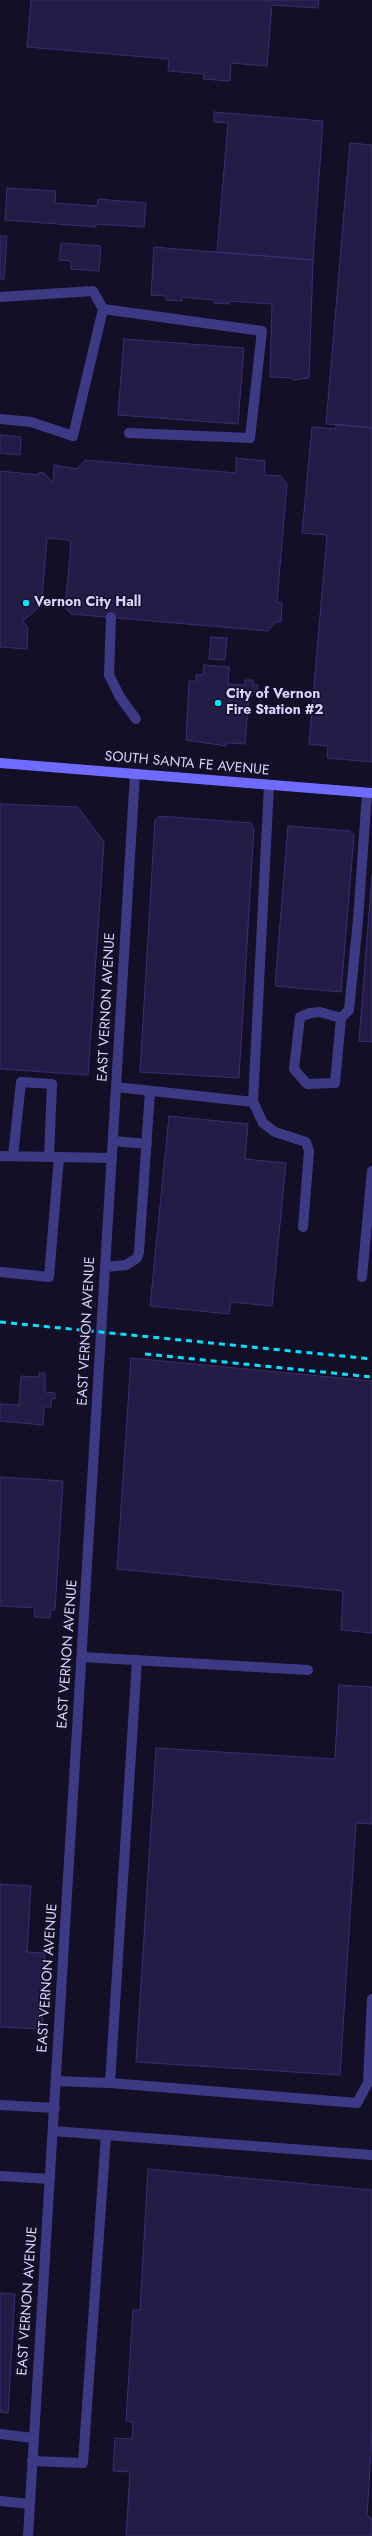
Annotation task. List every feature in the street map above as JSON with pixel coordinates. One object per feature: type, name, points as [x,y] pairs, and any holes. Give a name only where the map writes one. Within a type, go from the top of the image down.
[{"type":"main road","name":"SOUTH SANTA FE AVENUE","points":[[0,763],[369,793]]},
{"type":"street","points":[[0,296],[93,291],[103,309],[73,436],[31,422],[0,419]]},
{"type":"street","points":[[103,309],[262,331],[250,438],[129,433]]},
{"type":"street","points":[[111,617],[109,675],[120,697],[136,719]]},
{"type":"street","name":"EAST VERNON AVENUE","points":[[28,2536],[135,774]]},
{"type":"street","points":[[269,785],[253,1102],[263,1123],[275,1132],[306,1142],[309,1150],[303,1227]]},
{"type":"street","points":[[341,1018],[320,1012],[310,1012],[300,1017],[294,1069],[307,1084],[335,1083],[341,1018],[348,1010],[358,920],[369,793]]},
{"type":"street","points":[[1,1272],[48,1277],[54,1157],[52,1084],[21,1082],[13,1156]]},
{"type":"street","points":[[116,1087],[253,1102]]},
{"type":"street","points":[[105,1267],[126,1265],[137,1258],[139,1252],[150,1091]]},
{"type":"street","points":[[113,1141],[147,1144]]},
{"type":"street","points":[[0,1156],[112,1158]]},
{"type":"street","points":[[362,1277],[372,1171]]},
{"type":"street","points":[[82,1657],[308,1670]]},
{"type":"street","points":[[110,2083],[137,1660]]},
{"type":"street","points":[[56,2080],[357,2103],[368,2083],[372,1999]]},
{"type":"street","points":[[0,2105],[55,2108]]},
{"type":"street","points":[[53,2131],[372,2155]]},
{"type":"street","points":[[32,2461],[83,2463],[106,2135]]},
{"type":"street","points":[[0,2176],[50,2179]]},
{"type":"street","points":[[0,2434],[33,2438]]},
{"type":"street","points":[[0,2501],[29,2504]]},
{"type":"building","points":[[31,0],[319,0],[318,8],[272,5],[267,66],[231,63],[230,81],[203,79],[204,74],[168,71],[169,59],[27,47]]},
{"type":"building","points":[[214,112],[323,121],[313,260],[217,252],[228,123],[214,122]]},
{"type":"building","points":[[350,143],[372,145],[372,428],[326,424]]},
{"type":"building","points":[[7,188],[56,191],[55,203],[97,206],[98,199],[146,203],[144,227],[96,224],[96,227],[5,220]]},
{"type":"building","points":[[0,236],[7,236],[4,279],[0,279]]},
{"type":"building","points":[[61,243],[101,246],[99,271],[71,269],[71,261],[59,260]]},
{"type":"building","points":[[154,247],[313,260],[309,378],[293,380],[293,378],[270,377],[272,304],[229,301],[229,304],[214,303],[214,300],[182,297],[182,301],[166,300],[166,296],[151,295]]},
{"type":"building","points":[[124,339],[244,348],[238,424],[118,415]]},
{"type":"building","points":[[336,424],[372,428],[372,762],[327,758],[328,746],[309,744],[327,535],[302,533],[312,427],[336,429]]},
{"type":"building","points":[[0,435],[21,437],[20,455],[0,453]]},
{"type":"building","points":[[236,458],[265,461],[264,475],[281,476],[287,484],[277,602],[282,603],[281,622],[276,622],[268,631],[71,614],[63,605],[40,603],[40,606],[23,621],[28,628],[27,649],[0,647],[0,471],[39,475],[39,472],[44,473],[53,483],[54,465],[77,469],[85,460],[236,473]],"holes":[[[47,538],[68,540],[71,543],[66,598],[63,601],[42,599]]]},
{"type":"building","points":[[211,637],[227,638],[225,660],[209,659]]},
{"type":"building","name":"City of Vernon Fire Station #2","points":[[204,665],[229,667],[228,684],[245,685],[245,680],[253,680],[253,685],[258,685],[257,692],[252,691],[252,696],[249,696],[245,744],[227,743],[226,746],[186,740],[189,681],[196,681],[196,675],[203,675]]},
{"type":"building","points":[[0,804],[78,807],[104,842],[88,1075],[0,1069]]},
{"type":"building","points":[[159,816],[251,823],[254,828],[239,1078],[140,1072],[155,820]]},
{"type":"building","points":[[288,826],[350,831],[354,835],[341,992],[275,986]]},
{"type":"building","points":[[372,875],[372,1042],[359,1041]]},
{"type":"building","points":[[169,1116],[248,1124],[245,1159],[286,1163],[272,1306],[231,1302],[229,1314],[150,1306]]},
{"type":"building","points":[[131,1358],[372,1381],[372,1633],[341,1630],[343,1591],[117,1569]]},
{"type":"building","points":[[39,1373],[45,1373],[45,1392],[55,1393],[55,1399],[52,1398],[51,1407],[44,1407],[43,1425],[0,1421],[0,1404],[19,1405],[21,1376],[39,1377]]},
{"type":"building","points":[[0,1477],[63,1481],[55,1610],[51,1610],[50,1618],[34,1617],[35,1608],[0,1606]]},
{"type":"building","points":[[339,1685],[372,1687],[372,1824],[356,1823],[340,2075],[136,2062],[156,1748],[335,1759]]},
{"type":"building","points":[[0,1884],[31,1886],[27,1952],[45,1953],[42,2029],[0,2027]]},
{"type":"building","points":[[148,2169],[372,2190],[372,2434],[367,2515],[372,2519],[372,2536],[126,2536],[130,2472],[113,2471],[115,2438],[132,2439],[133,2422],[126,2421],[133,2310],[140,2310]]},
{"type":"building","points":[[0,2293],[15,2294],[8,2413],[0,2412]]},
{"type":"railway","points":[[0,1322],[372,1359]]},
{"type":"railway","points":[[145,1354],[372,1377]]},
{"type":"place","name":"Vernon City Hall","points":[[26,603]]},
{"type":"place","name":"City of Vernon Fire Station #2","points":[[218,703]]}]
